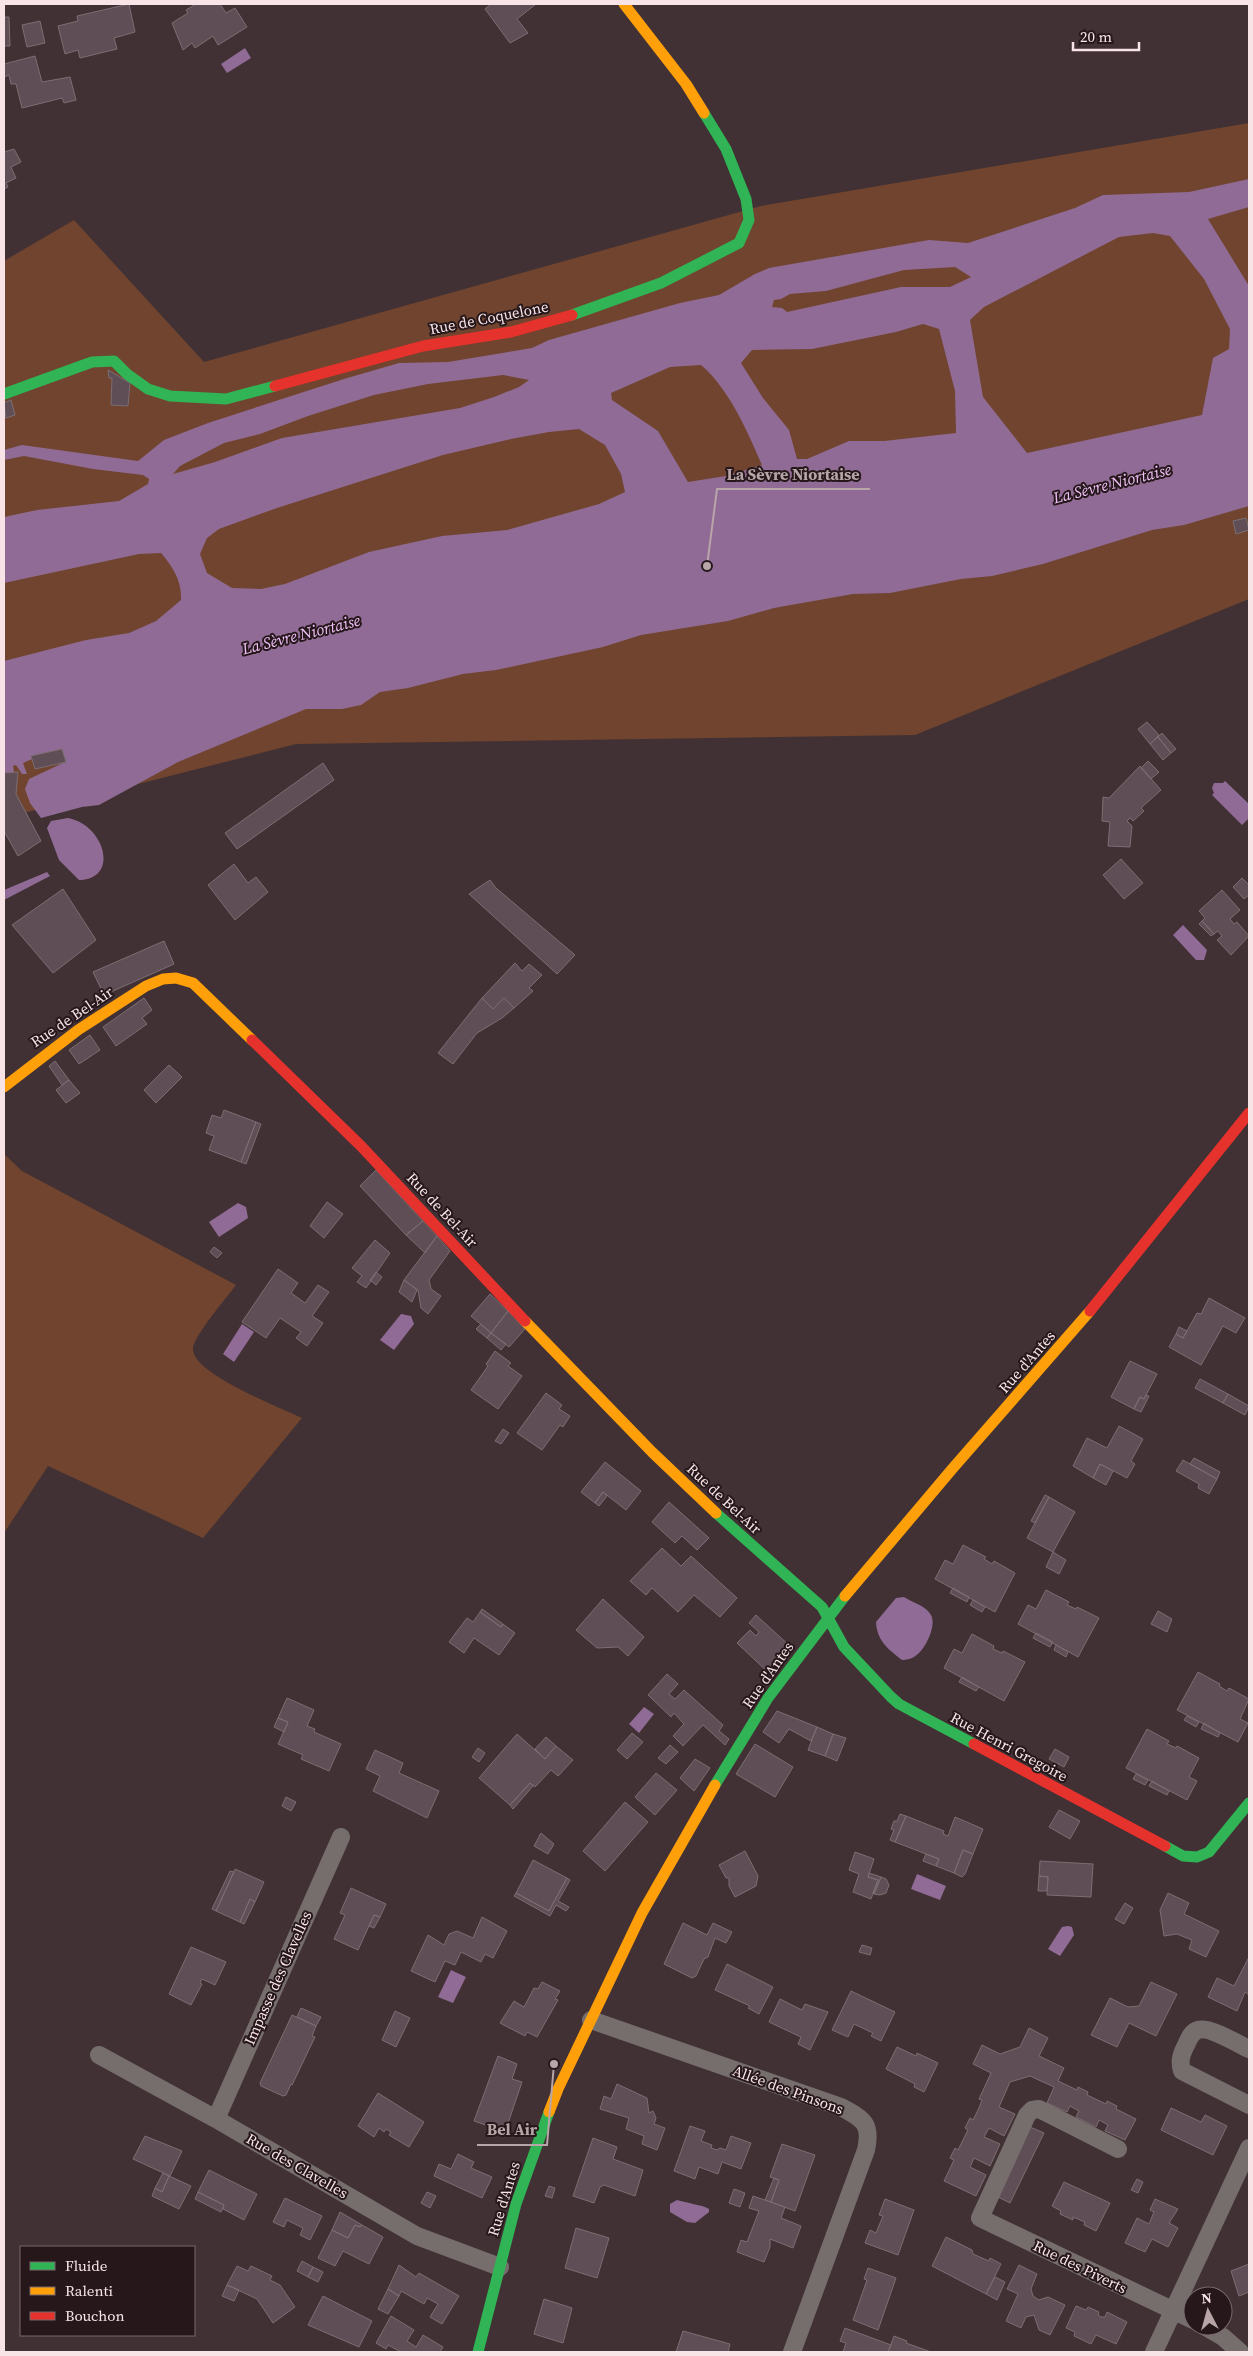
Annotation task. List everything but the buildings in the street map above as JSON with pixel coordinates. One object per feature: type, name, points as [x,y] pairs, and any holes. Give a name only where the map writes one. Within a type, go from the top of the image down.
[{"type":"street","name":"Rue de Coquelone","points":[[4,394],[92,362],[114,361],[148,388],[162,394],[193,399],[226,399],[423,346],[511,332],[562,319],[661,283],[739,243],[749,220],[746,199],[726,149],[686,84],[624,4]]},
{"type":"street","name":"Rue de Bel-Air","points":[[4,1088],[44,1052],[88,1021],[158,980],[172,977],[184,978],[193,983],[361,1146],[518,1314],[652,1452],[719,1516],[822,1607],[828,1617]]},
{"type":"street","name":"Rue d'Antes","points":[[478,2352],[516,2204],[558,2089],[642,1913],[703,1805],[768,1698],[828,1617],[953,1468],[1084,1319],[1249,1113]]},
{"type":"street","name":"Rue Henri Gregoire","points":[[828,1617],[832,1629],[844,1646],[888,1694],[914,1714],[1183,1856],[1198,1857],[1209,1852],[1249,1804]]},
{"type":"street","name":"Impasse des Clavelles","points":[[216,2119],[341,1837]]},
{"type":"street","name":"Allée des Pinsons","points":[[591,2020],[841,2107],[867,2124],[869,2137],[866,2150],[792,2352]]},
{"type":"street","points":[[1249,2049],[1208,2029],[1198,2030],[1191,2035],[1181,2055],[1180,2063],[1182,2071],[1249,2105]]},
{"type":"street","name":"Rue des Clavelles","points":[[99,2055],[216,2119],[417,2236],[500,2267]]},
{"type":"street","name":"Rue des Piverts","points":[[1118,2149],[1039,2109],[1032,2110],[1027,2115],[980,2218],[1183,2316]]},
{"type":"street","points":[[1154,2352],[1249,2148]]},
{"type":"street","points":[[1220,2336],[1240,2352]]},
{"type":"shaded area","points":[[1249,123],[1249,599],[915,735],[296,744],[4,818],[4,261],[74,220],[204,362],[761,206]]},
{"type":"shaded area","points":[[4,1154],[22,1171],[236,1285],[195,1342],[193,1348],[196,1358],[206,1368],[239,1389],[302,1418],[203,1538],[48,1466],[4,1533]]},
{"type":"water","points":[[245,48],[251,58],[227,73],[221,64]]},
{"type":"water","points":[[1249,179],[1249,207],[1208,219],[1249,286],[1249,506],[1184,525],[1152,530],[1043,564],[992,576],[961,579],[890,593],[853,594],[774,608],[728,621],[641,635],[603,647],[496,670],[463,674],[408,688],[380,692],[361,705],[342,709],[306,709],[178,762],[99,805],[82,807],[41,818],[30,803],[25,789],[29,779],[65,762],[62,749],[31,756],[32,759],[23,763],[27,774],[22,774],[16,765],[13,766],[14,772],[4,773],[4,661],[86,640],[129,633],[156,621],[181,600],[181,593],[176,575],[161,553],[139,554],[4,583],[4,517],[37,510],[119,501],[148,484],[149,479],[143,475],[93,469],[24,456],[4,460],[4,450],[22,445],[138,461],[164,440],[208,423],[344,379],[399,363],[448,362],[532,348],[549,340],[680,303],[719,295],[769,268],[929,240],[968,243],[1075,208],[1103,195],[1189,192]],"holes":[[[1153,233],[1170,236],[1204,279],[1230,329],[1229,349],[1213,358],[1202,415],[1027,453],[983,397],[970,320],[984,307],[1119,237]],[[955,267],[971,277],[950,287],[901,287],[787,312],[782,308],[772,307],[774,300],[781,299],[790,294],[826,291],[904,270]],[[923,324],[939,329],[955,391],[956,433],[884,441],[849,441],[807,459],[797,459],[789,430],[763,398],[741,363],[752,350],[812,349],[896,332]],[[701,365],[711,375],[721,386],[737,412],[762,465],[726,476],[688,482],[658,431],[612,400],[611,393],[670,367]],[[503,375],[529,380],[519,387],[460,408],[282,438],[215,462],[173,474],[180,466],[224,443],[260,434],[374,395],[428,384]],[[579,429],[605,445],[621,474],[625,492],[599,504],[507,530],[442,536],[369,552],[285,584],[261,589],[232,588],[207,573],[200,554],[207,538],[219,529],[277,508],[443,455],[511,439]]]},
{"type":"water","points":[[1225,781],[1249,804],[1249,818],[1242,825],[1212,795],[1214,793],[1212,788],[1214,783],[1223,783]]},
{"type":"water","points":[[68,818],[81,823],[99,840],[103,851],[103,862],[100,871],[92,877],[79,880],[59,860],[47,828],[51,821]]},
{"type":"water","points":[[47,872],[50,876],[4,900],[4,890]]},
{"type":"water","points":[[1183,925],[1207,950],[1204,960],[1196,960],[1173,935]]},
{"type":"water","points":[[238,1203],[246,1207],[248,1218],[219,1237],[209,1222]]},
{"type":"water","points":[[401,1314],[411,1316],[414,1324],[394,1350],[380,1340]]},
{"type":"water","points":[[242,1324],[254,1332],[234,1362],[223,1354]]},
{"type":"water","points":[[904,1597],[922,1606],[931,1615],[932,1625],[929,1638],[918,1654],[913,1658],[902,1660],[881,1639],[876,1622],[896,1598]]},
{"type":"water","points":[[644,1707],[654,1714],[639,1733],[629,1724]]},
{"type":"water","points":[[917,1874],[946,1886],[940,1900],[911,1889]]},
{"type":"water","points":[[1062,1927],[1072,1927],[1074,1935],[1060,1956],[1048,1949]]},
{"type":"water","points":[[451,1970],[466,1977],[453,2003],[438,1997]]},
{"type":"water","points":[[677,2200],[699,2205],[709,2209],[709,2212],[695,2223],[687,2222],[670,2212],[670,2204]]},
{"type":"traffic: fast","points":[[572,315],[661,283],[739,243],[749,220],[746,199],[726,149],[704,113]]},
{"type":"traffic: fast","points":[[4,394],[92,362],[114,361],[127,374],[148,389],[170,396],[226,399],[275,386]]},
{"type":"traffic: fast","points":[[716,1513],[822,1607],[844,1647],[891,1697],[899,1704],[974,1744]]},
{"type":"traffic: fast","points":[[715,1785],[768,1698],[845,1596]]},
{"type":"traffic: fast","points":[[1165,1846],[1183,1856],[1197,1857],[1209,1852],[1249,1803]]},
{"type":"traffic: fast","points":[[478,2352],[516,2204],[549,2112]]},
{"type":"traffic: slow","points":[[624,4],[686,84],[704,113]]},
{"type":"traffic: slow","points":[[4,1087],[78,1030],[146,986],[163,979],[176,978],[193,983],[252,1040]]},
{"type":"traffic: slow","points":[[845,1596],[953,1468],[1090,1311]]},
{"type":"traffic: slow","points":[[525,1321],[652,1452],[716,1513]]},
{"type":"traffic: slow","points":[[549,2112],[558,2089],[642,1913],[715,1785]]},
{"type":"traffic: jam","points":[[275,386],[423,346],[511,332],[572,315]]},
{"type":"traffic: jam","points":[[252,1040],[361,1146],[525,1321]]},
{"type":"traffic: jam","points":[[1090,1311],[1249,1113]]},
{"type":"traffic: jam","points":[[974,1744],[1165,1846]]},
{"type":"place","name":"La Sèvre Niortaise","points":[[707,566]]},
{"type":"place","name":"Bel Air","points":[[554,2064]]}]
